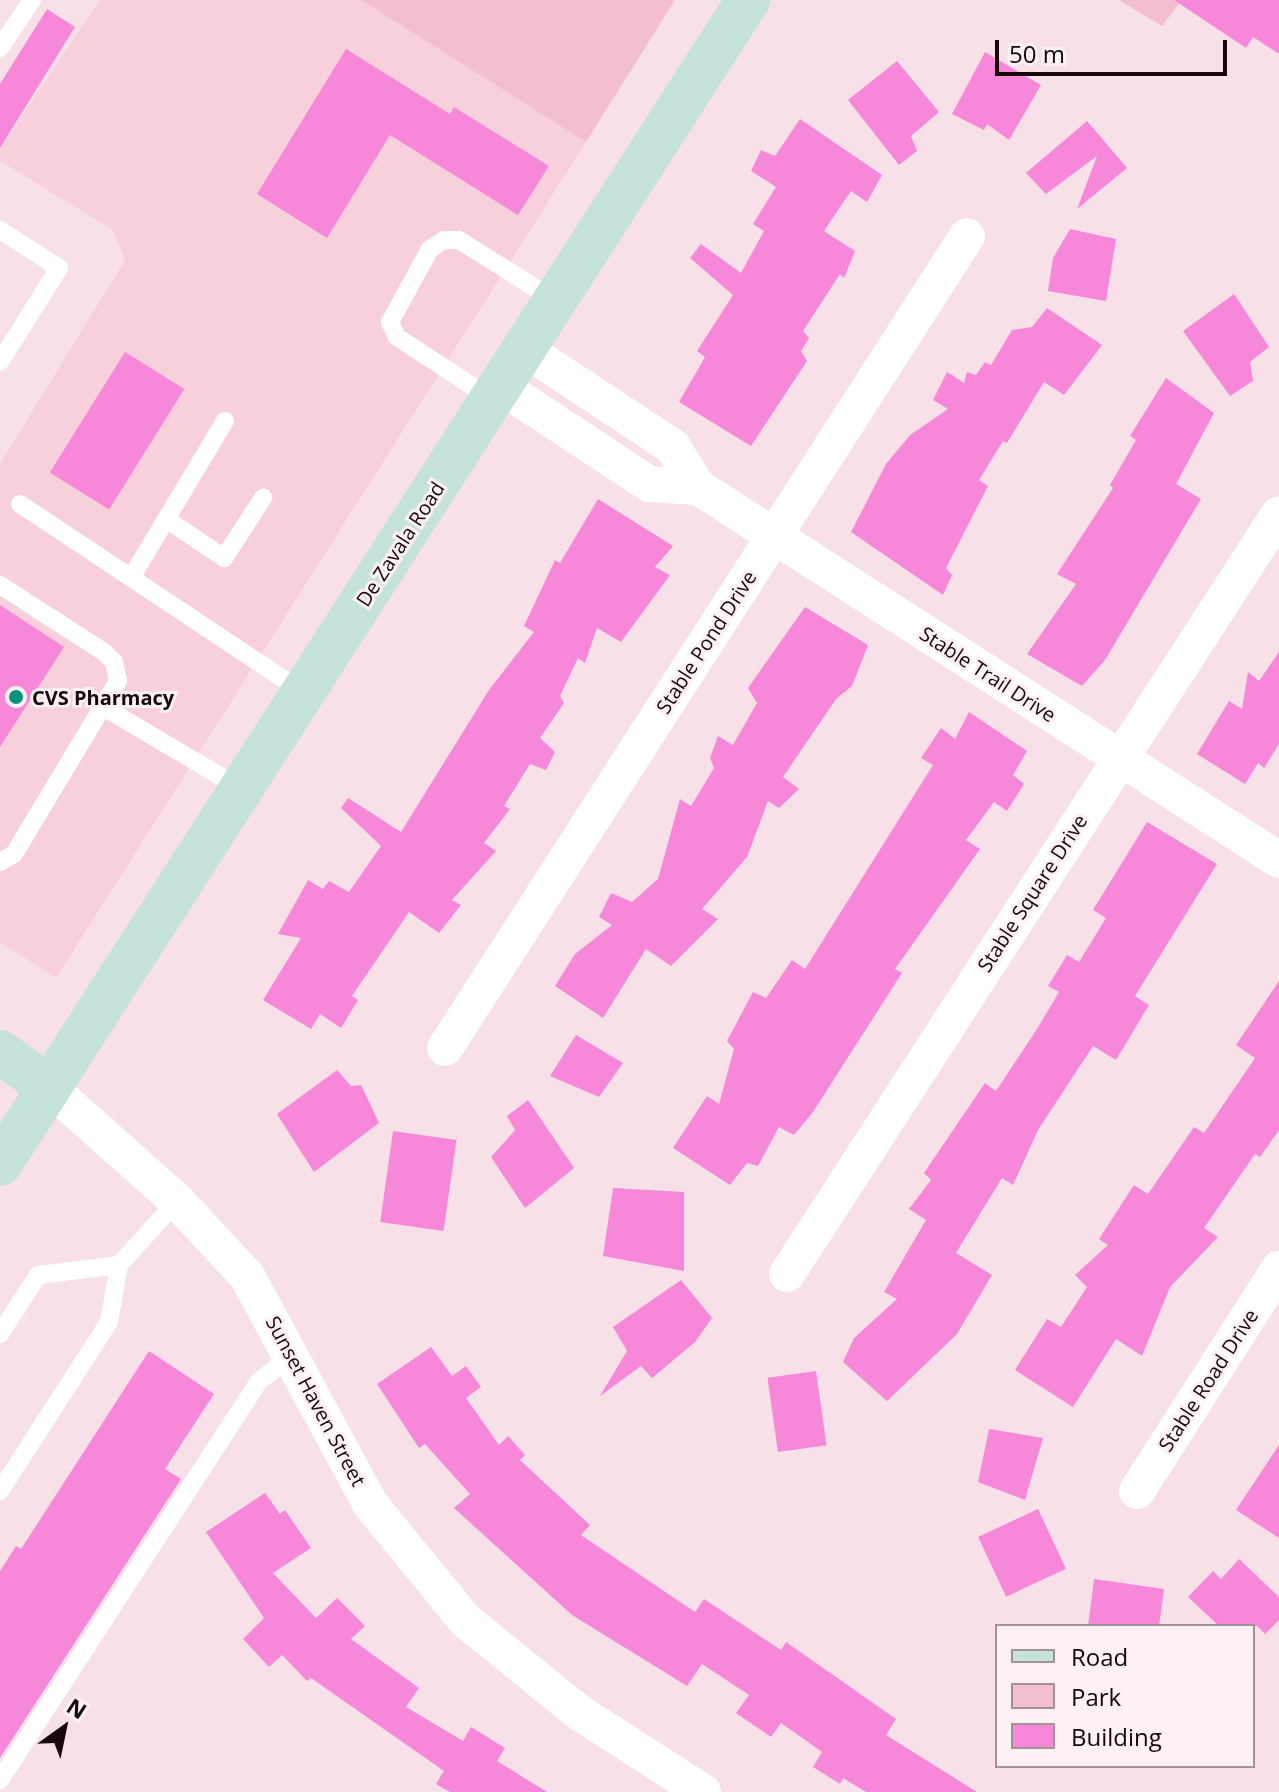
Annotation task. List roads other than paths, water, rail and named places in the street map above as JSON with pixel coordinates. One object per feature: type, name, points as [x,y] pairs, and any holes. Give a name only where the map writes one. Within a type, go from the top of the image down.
[{"type":"main road","name":"De Zavala Road","points":[[0,1164],[526,350],[748,0]]},
{"type":"main road","points":[[0,1052],[49,1087]]},
{"type":"street","name":"Stable Pond Drive","points":[[445,1048],[967,236]]},
{"type":"street","name":"Stable Trail Drive","points":[[526,350],[673,447],[698,487],[1279,860]]},
{"type":"street","name":"Stable Trail Drive","points":[[498,393],[649,484],[698,487]]},
{"type":"street","name":"Stable Square Drive","points":[[787,1274],[1279,514]]},
{"type":"street","name":"Sunset Haven Street","points":[[49,1087],[177,1201],[247,1276],[293,1355],[371,1505],[465,1620],[544,1687],[703,1792]]},
{"type":"street","name":"Stable Road Drive","points":[[1137,1491],[1279,1269]]},
{"type":"lane","points":[[0,48],[32,0]]},
{"type":"lane","points":[[0,230],[59,268],[0,362]]},
{"type":"lane","points":[[498,393],[397,337],[390,322],[430,249],[444,240],[459,240],[556,301]]},
{"type":"lane","points":[[131,578],[225,421]]},
{"type":"lane","points":[[166,519],[224,558],[263,498]]},
{"type":"lane","points":[[20,504],[304,693]]},
{"type":"lane","points":[[0,585],[114,662],[118,681],[105,708],[14,854],[0,862]]},
{"type":"lane","points":[[105,708],[242,789]]},
{"type":"lane","points":[[0,1491],[109,1322],[119,1265],[177,1201]]},
{"type":"lane","points":[[0,1334],[44,1271],[119,1265]]},
{"type":"lane","points":[[0,1780],[258,1382],[293,1355]]},
{"type":"place","name":"CVS Pharmacy","points":[[16,697]]}]
